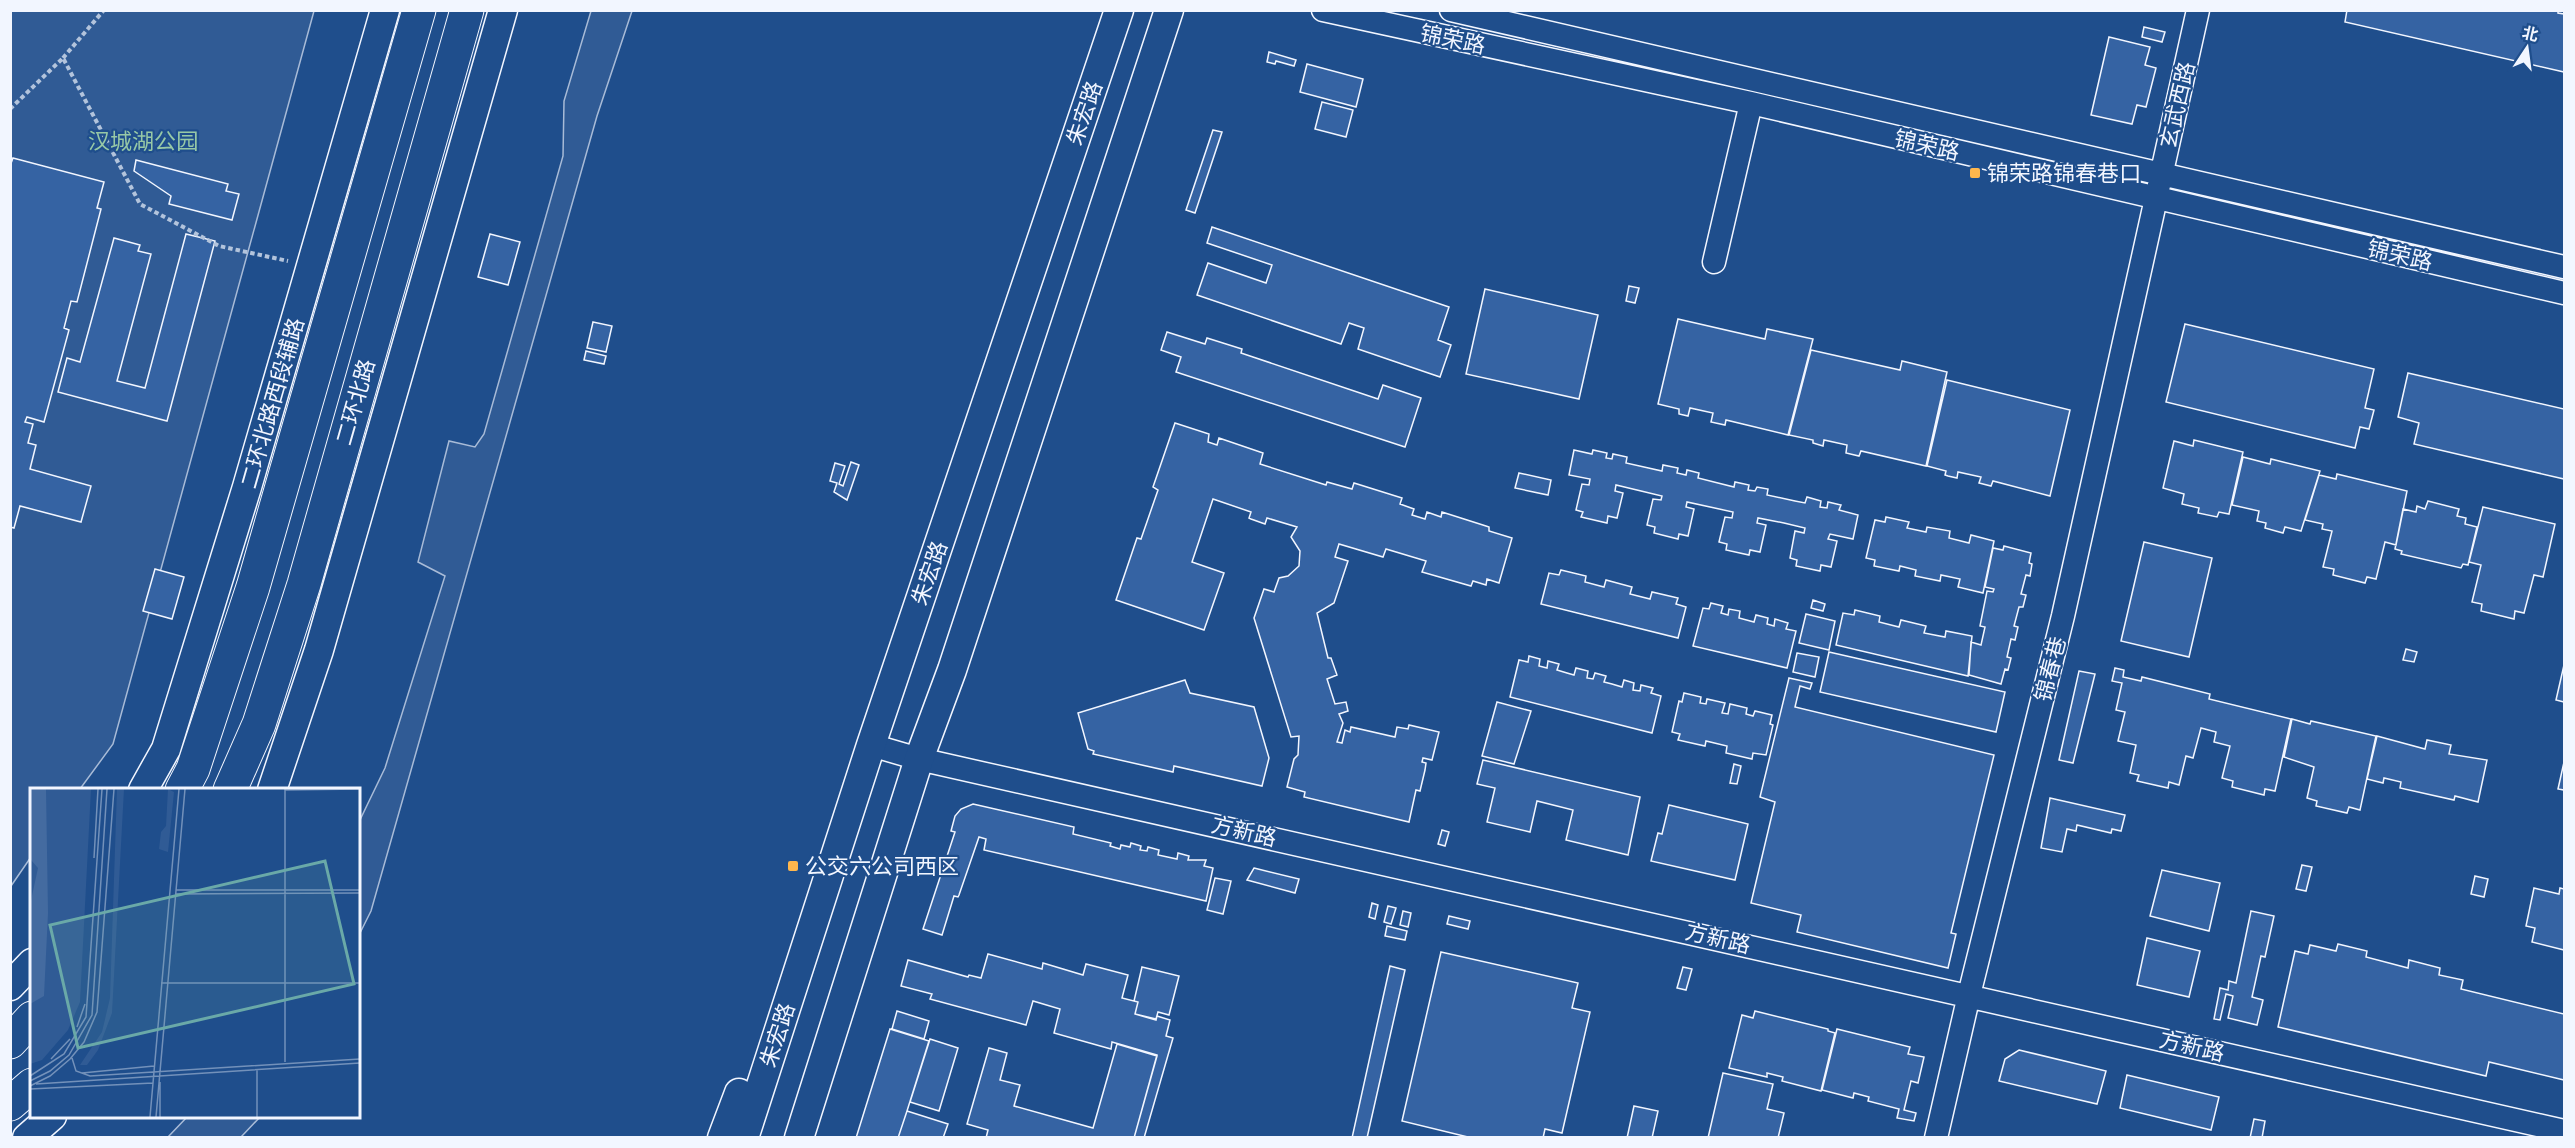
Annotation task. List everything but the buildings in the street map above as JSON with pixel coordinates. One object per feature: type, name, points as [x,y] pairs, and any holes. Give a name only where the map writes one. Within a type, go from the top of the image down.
[{"type":"highway","name":"二环北路","points":[[183,788],[193,769],[253,586],[419,10]]},
{"type":"highway","name":"二环北路","points":[[230,788],[259,724],[304,584],[467,10]]},
{"type":"highway","points":[[10,1042],[30,1020]]},
{"type":"highway","points":[[10,1104],[30,1087]]},
{"type":"main road","name":"二环北路西段辅路","points":[[144,788],[166,748],[247,487],[385,10]]},
{"type":"main road","points":[[272,788],[319,650],[503,10]]},
{"type":"main road","name":"朱宏路","points":[[744,1137],[871,745],[1119,10]]},
{"type":"main road","points":[[799,1137],[919,759],[952,670],[1169,10]]},
{"type":"main road","points":[[10,986],[30,965]]},
{"type":"main road","points":[[722,1137],[765,1018],[793,985]]},
{"type":"main road","points":[[27,1137],[50,1118]]},
{"type":"street","name":"锦荣路","points":[[1323,10],[1751,103],[2565,293]]},
{"type":"street","name":"锦荣路","points":[[1452,10],[2565,267]]},
{"type":"street","name":"玄武西路","points":[[2156,199],[2198,10]]},
{"type":"street","points":[[1714,262],[1751,103]]},
{"type":"street","name":"锦春巷","points":[[1936,1137],[2063,616],[2156,199]]},
{"type":"street","name":"方新路","points":[[871,745],[919,759],[2565,1131]]},
{"type":"path","points":[[10,109],[63,58],[104,10]]},
{"type":"path","points":[[63,58],[140,204],[219,246],[312,266]]},
{"type":"green space","name":"汉城湖公园","points":[[11,11],[314,11],[113,744],[81,788],[30,788],[30,858],[11,886]]},
{"type":"green space","points":[[591,11],[632,11],[597,116],[371,911],[360,933],[360,820],[385,768],[445,576],[418,562],[449,441],[475,447],[484,434],[563,156],[564,101]]},
{"type":"green space","points":[[186,1118],[259,1118],[241,1137],[168,1137]]},
{"type":"place","name":"锦荣路锦春巷口","points":[[1975,173]]},
{"type":"place","name":"公交六公司西区","points":[[793,866]]}]
